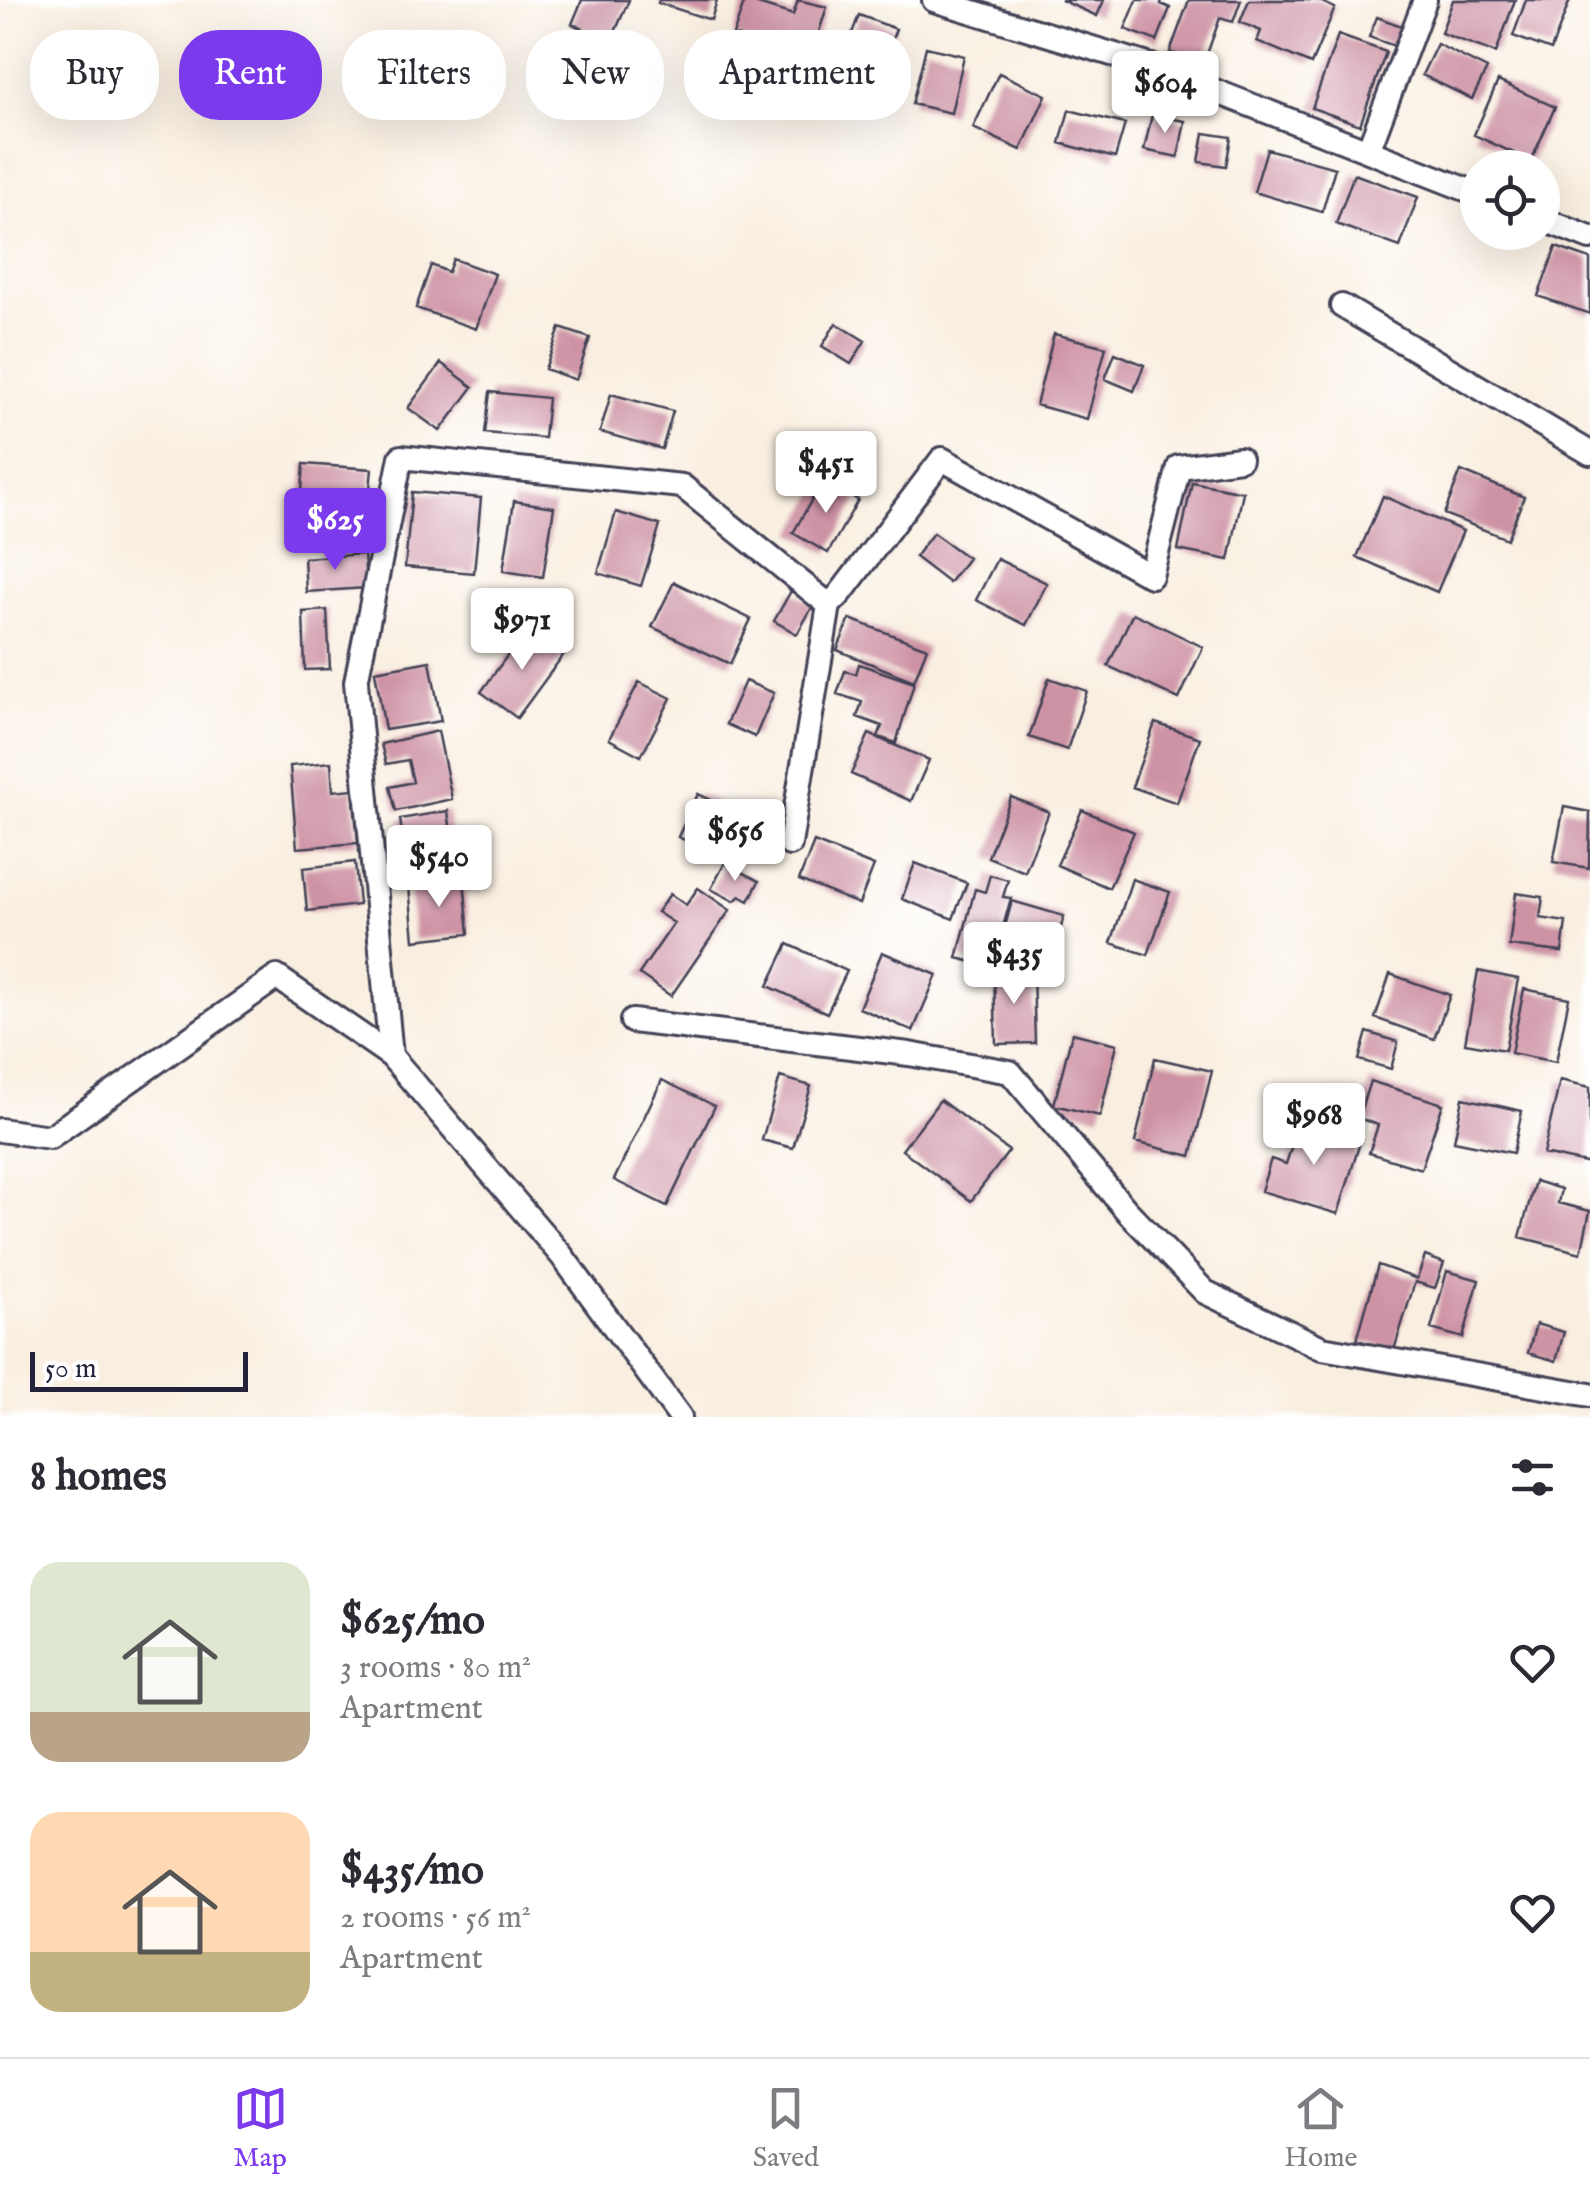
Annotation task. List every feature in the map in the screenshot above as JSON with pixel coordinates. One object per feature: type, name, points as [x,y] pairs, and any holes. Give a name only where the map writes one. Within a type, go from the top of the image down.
[{"type":"street","points":[[934,0],[1151,66],[1460,187]]},
{"type":"street","points":[[1368,151],[1425,0]]},
{"type":"street","points":[[1560,226],[1590,238]]},
{"type":"street","points":[[1342,306],[1590,453]]},
{"type":"street","points":[[391,1056],[356,682],[401,458],[682,486],[829,605]]},
{"type":"street","points":[[790,844],[829,605],[942,459],[1151,576],[1179,467],[1240,459]]},
{"type":"street","points":[[0,1130],[50,1137],[277,977],[391,1056],[562,1256],[680,1417]]},
{"type":"street","points":[[632,1021],[909,1054],[1010,1072],[1127,1211],[1205,1292],[1322,1348],[1590,1395]]},
{"type":"building","points":[[582,0],[629,0],[616,30],[586,30],[572,24]]},
{"type":"building","points":[[717,0],[711,20],[658,3]]},
{"type":"building","points":[[745,0],[793,15],[798,0],[827,7],[820,30],[735,30]]},
{"type":"building","points":[[1061,0],[1104,0],[1097,16]]},
{"type":"building","points":[[1137,0],[1162,0],[1161,4],[1170,8],[1157,41],[1125,29]]},
{"type":"building","points":[[1189,0],[1241,0],[1233,22],[1220,18],[1203,65],[1170,52]]},
{"type":"building","points":[[1249,0],[1318,0],[1335,8],[1311,64],[1257,41],[1261,31],[1240,22]]},
{"type":"building","points":[[1453,0],[1515,0],[1496,53],[1441,33]]},
{"type":"building","points":[[1526,0],[1570,0],[1551,50],[1513,36]]},
{"type":"building","points":[[859,15],[896,29],[896,30],[853,30]]},
{"type":"building","points":[[1377,17],[1407,28],[1400,48],[1369,37]]},
{"type":"building","points":[[1338,35],[1386,52],[1360,125],[1312,108]]},
{"type":"building","points":[[1437,44],[1487,69],[1472,99],[1422,75]]},
{"type":"building","points":[[926,47],[964,56],[951,113],[912,104]]},
{"type":"building","points":[[999,73],[1046,95],[1021,150],[973,128]]},
{"type":"building","points":[[1498,81],[1555,107],[1536,150],[1507,150],[1474,135]]},
{"type":"building","points":[[1069,110],[1125,124],[1115,158],[1060,143]]},
{"type":"building","points":[[1152,115],[1185,121],[1178,157],[1144,150]]},
{"type":"building","points":[[1204,133],[1231,137],[1226,166],[1199,162]]},
{"type":"building","points":[[1267,149],[1335,168],[1322,212],[1254,192]]},
{"type":"building","points":[[1354,174],[1418,197],[1400,247],[1336,224]]},
{"type":"building","points":[[1555,250],[1590,259],[1590,314],[1538,296]]},
{"type":"building","points":[[453,259],[495,274],[476,329],[416,308],[431,265],[448,272]]},
{"type":"building","points":[[836,323],[865,341],[851,364],[822,346]]},
{"type":"building","points":[[560,328],[590,338],[576,380],[545,369]]},
{"type":"building","points":[[1054,334],[1106,347],[1087,419],[1036,405]]},
{"type":"building","points":[[1115,353],[1144,365],[1134,391],[1105,379]]},
{"type":"building","points":[[441,363],[473,387],[440,431],[408,408]]},
{"type":"building","points":[[490,392],[548,398],[544,438],[485,433]]},
{"type":"building","points":[[611,394],[673,411],[662,449],[600,432]]},
{"type":"building","points":[[304,464],[372,469],[367,519],[300,514]]},
{"type":"building","points":[[1461,471],[1524,497],[1507,539],[1444,514]]},
{"type":"building","points":[[823,480],[858,500],[828,553],[793,533]]},
{"type":"building","points":[[1192,482],[1243,492],[1229,560],[1178,550]]},
{"type":"building","points":[[412,492],[481,498],[474,573],[405,567]]},
{"type":"building","points":[[1383,496],[1463,531],[1437,592],[1357,557]]},
{"type":"building","points":[[514,501],[554,507],[543,577],[503,571]]},
{"type":"building","points":[[616,512],[660,525],[641,586],[598,573]]},
{"type":"building","points":[[933,533],[968,558],[949,583],[915,557]]},
{"type":"building","points":[[364,554],[366,588],[306,592],[304,558]]},
{"type":"building","points":[[997,559],[1047,583],[1026,625],[976,600]]},
{"type":"building","points":[[674,582],[751,619],[730,664],[652,627]]},
{"type":"building","points":[[791,591],[814,604],[797,634],[774,621]]},
{"type":"building","points":[[327,610],[330,669],[305,670],[303,612]]},
{"type":"building","points":[[1133,613],[1203,647],[1179,699],[1108,666]]},
{"type":"building","points":[[850,619],[927,648],[914,681],[837,650]]},
{"type":"building","points":[[527,628],[564,654],[517,718],[481,692]]},
{"type":"building","points":[[430,661],[441,721],[385,730],[375,671]]},
{"type":"building","points":[[859,664],[914,683],[896,743],[878,737],[882,726],[857,717],[862,702],[837,694],[845,671],[856,674]]},
{"type":"building","points":[[1049,678],[1087,691],[1067,750],[1029,737]]},
{"type":"building","points":[[745,681],[774,693],[755,737],[726,724]]},
{"type":"building","points":[[639,682],[671,698],[641,756],[609,739]]},
{"type":"building","points":[[1155,723],[1200,738],[1177,803],[1132,787]]},
{"type":"building","points":[[438,731],[452,799],[396,811],[390,787],[413,782],[408,760],[386,764],[381,744]]},
{"type":"building","points":[[869,734],[929,760],[911,801],[851,774]]},
{"type":"building","points":[[331,762],[333,791],[353,789],[358,843],[297,848],[290,766]]},
{"type":"building","points":[[698,794],[756,821],[737,865],[678,837]]},
{"type":"building","points":[[1011,797],[1049,812],[1025,872],[988,857]]},
{"type":"building","points":[[1564,807],[1590,812],[1589,868],[1553,862]]},
{"type":"building","points":[[1082,810],[1134,832],[1109,888],[1057,865]]},
{"type":"building","points":[[448,811],[456,869],[408,877],[400,819]]},
{"type":"building","points":[[814,842],[874,866],[859,904],[799,880]]},
{"type":"building","points":[[355,862],[359,905],[307,911],[303,868]]},
{"type":"building","points":[[725,863],[759,881],[749,901],[740,896],[734,901],[711,889]]},
{"type":"building","points":[[915,863],[967,883],[953,919],[902,899]]},
{"type":"building","points":[[990,875],[1008,880],[1003,897],[1011,898],[992,967],[957,958],[975,889],[985,892]]},
{"type":"building","points":[[1132,879],[1170,892],[1148,955],[1111,943]]},
{"type":"building","points":[[464,880],[469,934],[414,940],[409,886]]},
{"type":"building","points":[[698,888],[730,910],[671,996],[639,974],[674,923],[657,912],[670,894],[686,905]]},
{"type":"building","points":[[1516,893],[1543,897],[1540,918],[1566,922],[1562,952],[1509,946]]},
{"type":"building","points":[[1012,901],[1064,916],[1053,956],[1001,941]]},
{"type":"building","points":[[788,944],[847,971],[827,1013],[768,986]]},
{"type":"building","points":[[882,952],[937,975],[913,1031],[859,1008]]},
{"type":"building","points":[[1033,970],[1035,1043],[996,1044],[994,971]]},
{"type":"building","points":[[1478,971],[1518,979],[1505,1050],[1465,1043]]},
{"type":"building","points":[[1390,974],[1450,995],[1434,1039],[1375,1018]]},
{"type":"building","points":[[1524,989],[1569,998],[1556,1062],[1511,1053]]},
{"type":"building","points":[[1367,1032],[1398,1042],[1391,1069],[1359,1060]]},
{"type":"building","points":[[1072,1033],[1117,1044],[1100,1116],[1054,1105]]},
{"type":"building","points":[[1155,1058],[1212,1071],[1191,1156],[1135,1142]]},
{"type":"building","points":[[780,1077],[811,1086],[793,1148],[762,1140]]},
{"type":"building","points":[[662,1080],[715,1106],[667,1206],[614,1180]]},
{"type":"building","points":[[1560,1080],[1590,1087],[1590,1164],[1543,1154]]},
{"type":"building","points":[[1370,1081],[1443,1104],[1421,1169],[1369,1153],[1378,1125],[1358,1118]]},
{"type":"building","points":[[1463,1098],[1522,1111],[1513,1153],[1454,1141]]},
{"type":"building","points":[[940,1100],[1009,1151],[971,1201],[902,1150]]},
{"type":"building","points":[[1300,1120],[1361,1139],[1338,1214],[1261,1191],[1271,1159],[1286,1164]]},
{"type":"building","points":[[1535,1181],[1561,1189],[1558,1203],[1590,1211],[1581,1253],[1520,1237]]},
{"type":"building","points":[[1425,1256],[1444,1263],[1435,1288],[1415,1282],[1394,1350],[1357,1340],[1378,1265],[1417,1279]]},
{"type":"building","points":[[1447,1271],[1479,1280],[1463,1338],[1431,1329]]},
{"type":"building","points":[[1536,1324],[1564,1332],[1556,1361],[1528,1353]]}]
